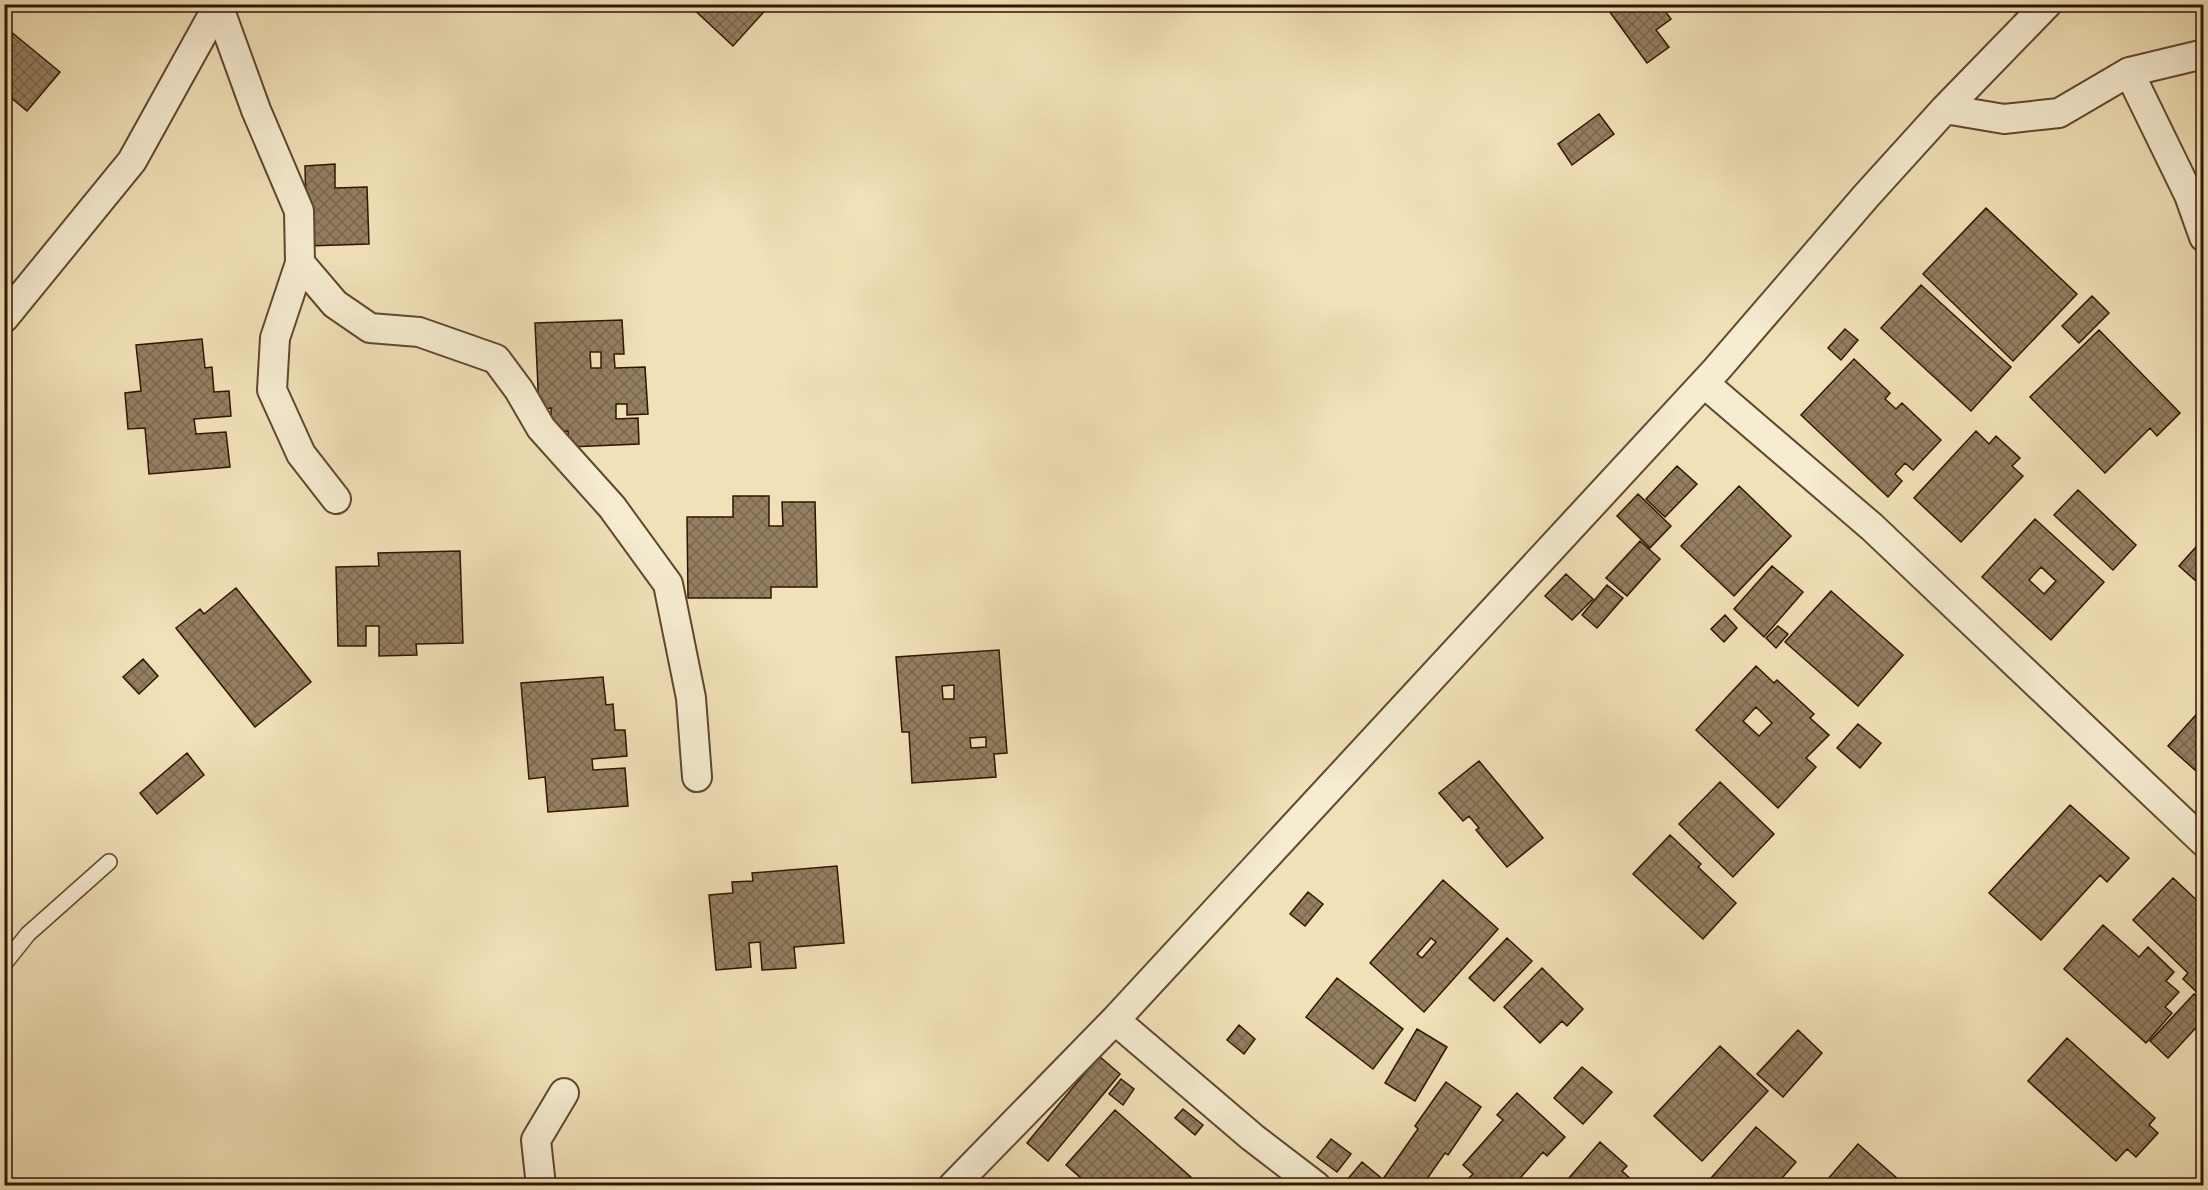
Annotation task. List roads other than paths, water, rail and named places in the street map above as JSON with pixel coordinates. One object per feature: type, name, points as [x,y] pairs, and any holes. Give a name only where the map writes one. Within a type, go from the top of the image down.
[{"type":"street","points":[[953,1185],[1115,1020],[1704,383],[1945,109],[2047,4]]},
{"type":"street","points":[[218,5],[256,110],[299,211],[300,263],[275,338],[272,390],[301,454],[336,499]]},
{"type":"street","points":[[4,318],[132,161],[218,5]]},
{"type":"street","points":[[1945,109],[2004,119],[2059,113],[2129,72],[2204,54]]},
{"type":"street","points":[[2129,72],[2189,195],[2204,237]]},
{"type":"street","points":[[300,263],[335,304],[370,328],[419,332],[496,359],[519,390],[541,428],[612,507],[668,584],[691,698],[697,777]]},
{"type":"street","points":[[1704,383],[1872,527],[2204,842]]},
{"type":"street","points":[[1115,1020],[1252,1137],[1316,1185]]},
{"type":"street","points":[[541,1185],[536,1140],[564,1093]]},
{"type":"lane","points":[[4,964],[28,934],[109,862]]}]
